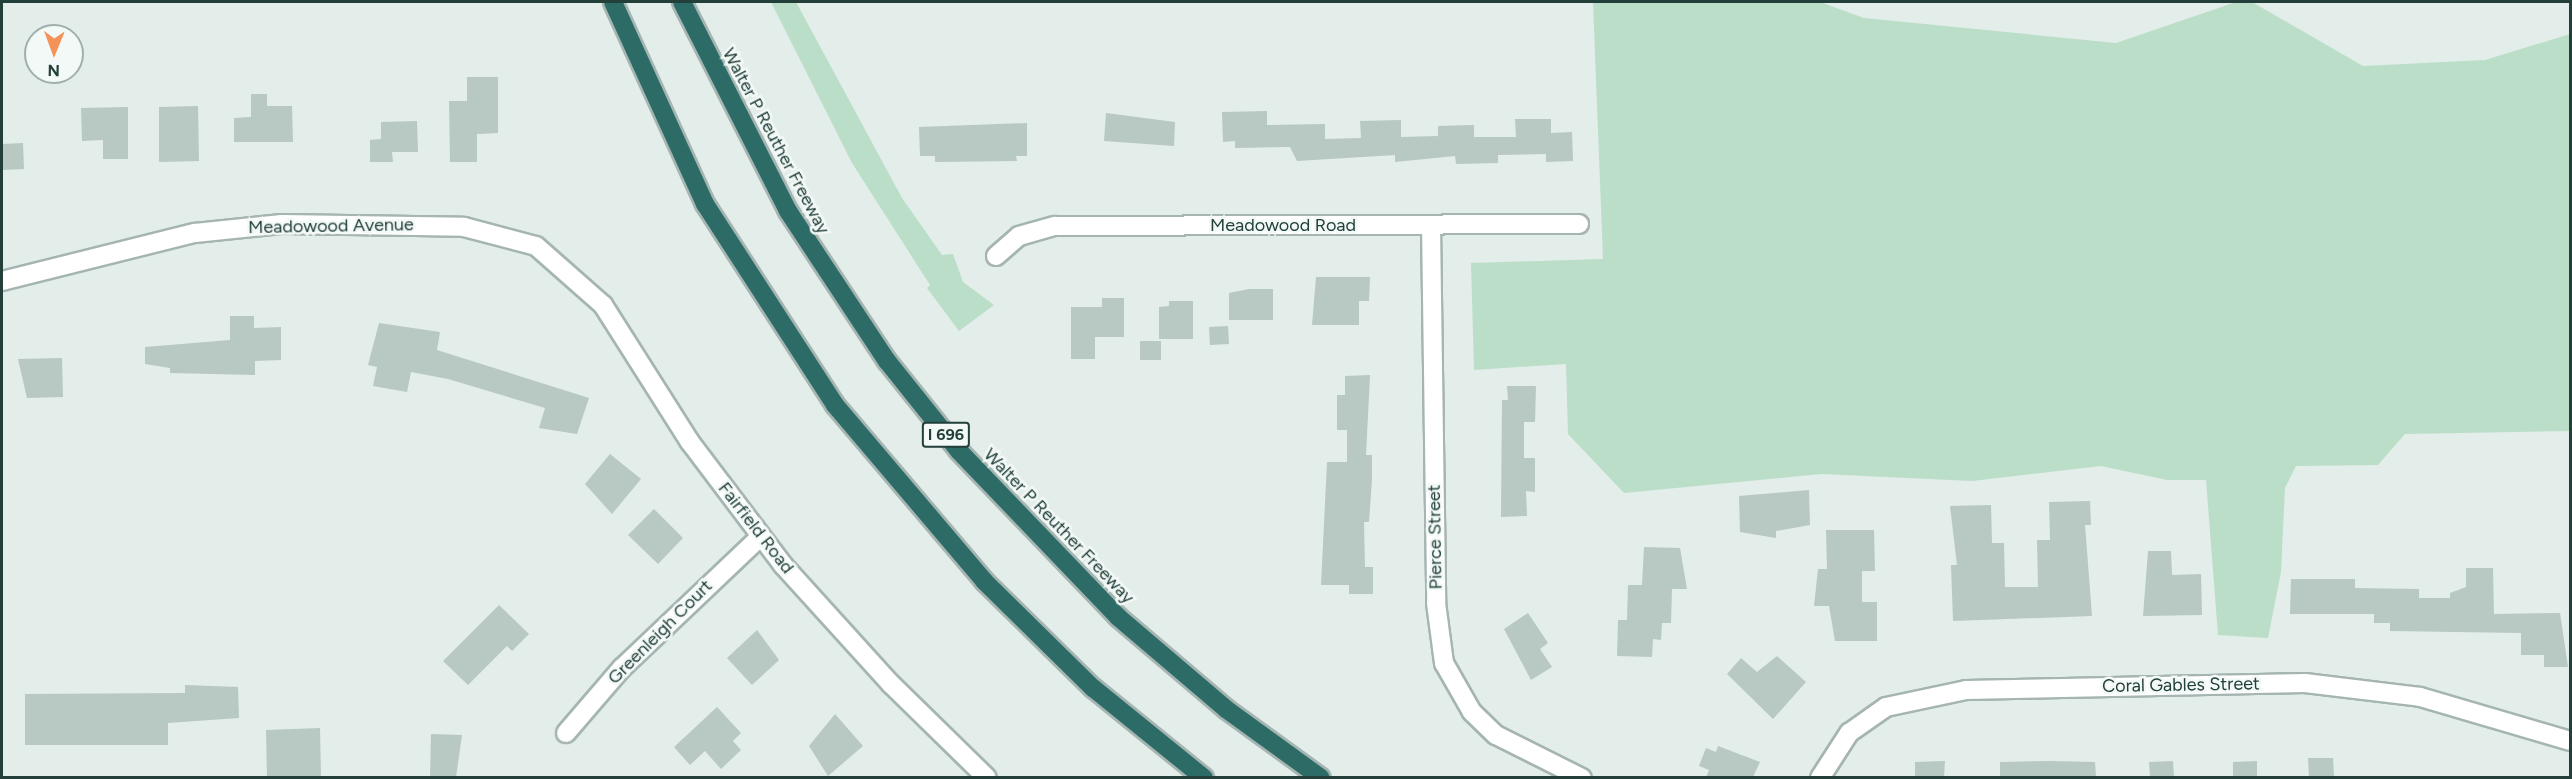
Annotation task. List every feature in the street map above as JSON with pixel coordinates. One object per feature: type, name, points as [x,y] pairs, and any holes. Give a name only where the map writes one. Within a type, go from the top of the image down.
[{"type":"highway","points":[[613,2],[705,204],[835,405],[984,581],[1093,688],[1204,777]]},
{"type":"highway","name":"Walter P Reuther Freeway","points":[[682,2],[788,211],[887,362],[958,451],[1118,617],[1226,709],[1321,777]]},
{"type":"street","name":"Meadowood Avenue","points":[[2,281],[195,233],[282,224],[464,227],[517,238],[553,257]]},
{"type":"street","name":"Meadowood Road","points":[[996,256],[1018,236],[1056,226],[1579,224]]},
{"type":"street","name":"Pierce Street","points":[[1431,225],[1436,603],[1444,663],[1472,712],[1496,735],[1582,777]]},
{"type":"street","name":"Fairfield Road","points":[[553,257],[603,305],[683,432],[760,537],[891,684],[987,777]]},
{"type":"street","name":"Greenleigh Court","points":[[566,733],[622,668],[760,537]]},
{"type":"street","name":"Coral Gables Street","points":[[1820,777],[1849,733],[1877,712],[1910,699],[1966,690],[2305,683],[2420,697],[2571,741]]},
{"type":"green space","points":[[771,2],[796,2],[902,198],[942,255],[953,254],[963,282],[994,305],[959,331],[927,288],[930,285],[852,163]]},
{"type":"green space","points":[[1593,2],[1820,2],[1864,18],[2116,43],[2236,2],[2252,2],[2363,66],[2485,60],[2570,34],[2570,431],[2405,434],[2378,465],[2296,466],[2285,488],[2281,572],[2268,638],[2218,635],[2206,480],[2167,480],[2101,466],[1972,481],[1821,474],[1624,493],[1568,434],[1566,364],[1474,370],[1471,263],[1603,259]]},
{"type":"building","points":[[467,77],[498,77],[498,133],[477,134],[477,162],[450,162],[449,101],[467,101]]},
{"type":"building","points":[[251,94],[267,94],[267,106],[292,106],[293,142],[234,142],[234,118],[251,117]]},
{"type":"building","points":[[198,106],[199,161],[159,162],[159,107]]},
{"type":"building","points":[[128,107],[128,159],[103,159],[103,140],[82,141],[81,108]]},
{"type":"building","points":[[1267,111],[1267,125],[1325,124],[1325,139],[1361,138],[1360,121],[1401,120],[1401,137],[1438,136],[1438,126],[1474,125],[1474,137],[1516,137],[1515,119],[1551,119],[1551,133],[1572,132],[1573,161],[1546,162],[1546,154],[1498,155],[1498,163],[1456,164],[1455,156],[1395,162],[1395,155],[1297,161],[1290,147],[1235,148],[1235,141],[1223,142],[1222,112]]},
{"type":"building","points":[[1106,113],[1175,122],[1174,146],[1104,141]]},
{"type":"building","points":[[417,121],[418,152],[392,152],[393,162],[370,162],[370,140],[381,139],[381,122]]},
{"type":"building","points":[[1027,123],[1027,156],[1016,156],[1017,161],[935,162],[935,156],[920,156],[919,127]]},
{"type":"building","points":[[23,143],[24,169],[2,170],[2,144]]},
{"type":"building","points":[[1316,277],[1370,277],[1369,301],[1359,301],[1359,325],[1312,325]]},
{"type":"building","points":[[1249,289],[1273,289],[1273,320],[1229,320],[1229,293]]},
{"type":"building","points":[[1102,298],[1124,298],[1124,337],[1095,337],[1095,359],[1071,359],[1071,307],[1102,307]]},
{"type":"building","points":[[1169,301],[1193,301],[1193,339],[1159,339],[1159,307],[1169,306]]},
{"type":"building","points":[[230,316],[254,316],[254,328],[281,327],[281,360],[255,361],[255,375],[170,373],[170,368],[145,364],[145,347],[230,340]]},
{"type":"building","points":[[379,323],[440,332],[437,350],[589,398],[577,434],[539,428],[545,408],[448,379],[411,372],[407,392],[373,386],[377,367],[368,365]]},
{"type":"building","points":[[1228,326],[1229,344],[1210,345],[1209,327]]},
{"type":"building","points":[[1140,341],[1161,341],[1161,360],[1140,360]]},
{"type":"building","points":[[62,358],[63,397],[27,398],[18,359]]},
{"type":"building","points":[[1370,375],[1366,455],[1372,455],[1372,480],[1369,522],[1364,522],[1365,567],[1373,567],[1373,594],[1349,594],[1349,585],[1321,585],[1327,462],[1347,462],[1347,430],[1337,430],[1337,395],[1345,395],[1345,376]]},
{"type":"building","points":[[1507,386],[1536,386],[1535,422],[1524,422],[1524,458],[1535,458],[1535,492],[1526,491],[1527,516],[1501,517],[1502,400],[1508,400]]},
{"type":"building","points":[[610,454],[641,479],[612,514],[585,484]]},
{"type":"building","points":[[1809,490],[1810,525],[1776,531],[1776,538],[1740,532],[1739,496]]},
{"type":"building","points":[[2090,501],[2091,525],[2085,525],[2092,616],[1953,621],[1951,565],[1957,565],[1950,506],[1991,505],[1992,543],[2004,543],[2005,587],[2038,587],[2037,540],[2050,540],[2049,502]]},
{"type":"building","points":[[654,509],[683,538],[658,564],[628,535]]},
{"type":"building","points":[[1826,530],[1874,530],[1875,571],[1862,571],[1862,602],[1877,602],[1877,641],[1835,641],[1829,606],[1814,606],[1818,569],[1827,569]]},
{"type":"building","points":[[1644,547],[1680,548],[1687,589],[1672,589],[1671,623],[1662,623],[1661,640],[1653,639],[1652,657],[1617,656],[1618,620],[1627,620],[1628,585],[1642,585]]},
{"type":"building","points":[[2148,551],[2171,551],[2172,575],[2201,574],[2202,615],[2143,616]]},
{"type":"building","points":[[2466,568],[2493,568],[2494,614],[2560,613],[2568,667],[2544,667],[2544,655],[2521,655],[2521,633],[2390,631],[2390,623],[2374,623],[2374,614],[2290,614],[2291,579],[2355,579],[2355,588],[2419,589],[2419,598],[2450,598],[2450,593],[2466,587]]},
{"type":"building","points":[[499,605],[529,634],[512,651],[507,646],[468,685],[443,661]]},
{"type":"building","points":[[1528,613],[1548,643],[1540,649],[1552,667],[1531,680],[1504,629]]},
{"type":"building","points":[[757,630],[779,660],[752,685],[727,658]]},
{"type":"building","points":[[1777,656],[1806,682],[1773,719],[1727,674],[1741,658],[1757,672]]},
{"type":"building","points":[[185,685],[238,687],[239,718],[168,723],[168,745],[25,745],[25,694],[185,693]]},
{"type":"building","points":[[717,707],[741,733],[733,741],[741,750],[721,769],[705,751],[690,765],[674,747]]},
{"type":"building","points":[[835,714],[863,746],[828,776],[809,746]]},
{"type":"building","points":[[320,728],[321,777],[267,777],[266,730]]},
{"type":"building","points":[[431,734],[462,735],[456,777],[430,777]]},
{"type":"building","points":[[1718,746],[1760,762],[1753,777],[1706,777],[1709,770],[1699,766],[1706,748],[1716,752]]},
{"type":"building","points":[[2308,758],[2333,758],[2334,777],[2309,777]]},
{"type":"building","points":[[1945,761],[1944,777],[1915,777],[1915,762]]},
{"type":"building","points":[[2173,761],[2174,777],[2150,777],[2149,762]]},
{"type":"building","points":[[2257,761],[2257,777],[2233,777],[2233,762]]},
{"type":"building","points":[[2000,762],[2095,762],[2096,777],[2000,777]]}]
